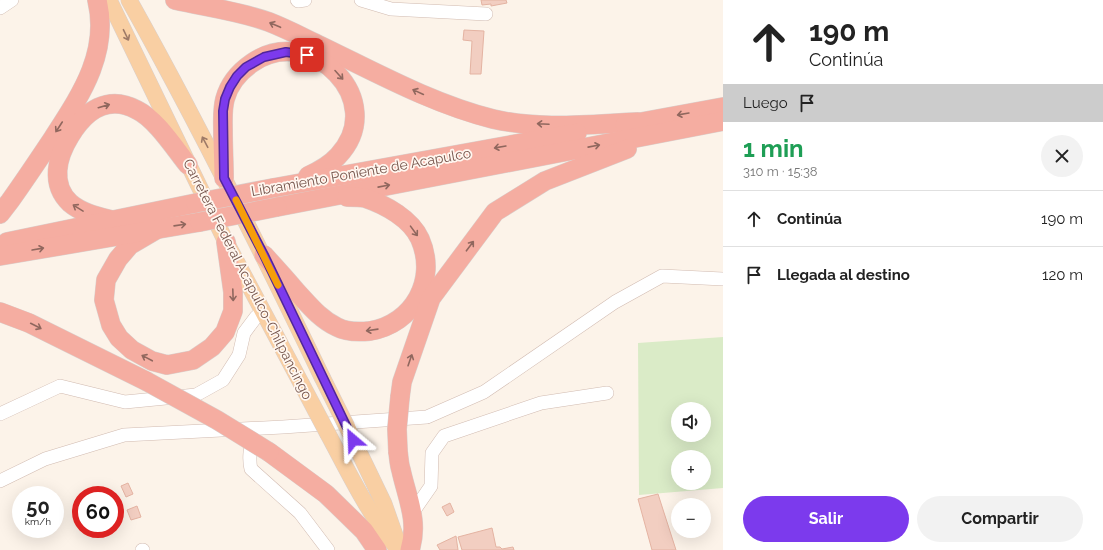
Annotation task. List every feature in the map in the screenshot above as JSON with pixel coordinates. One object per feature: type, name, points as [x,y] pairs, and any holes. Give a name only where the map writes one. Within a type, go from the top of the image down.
[{"type":"highway","points":[[0,214],[68,115],[87,82],[99,41],[100,18],[97,0]]},
{"type":"highway","points":[[175,0],[269,22],[420,93],[472,113],[519,123],[566,125],[638,122]]},
{"type":"highway","points":[[224,178],[223,111],[225,99],[230,87],[237,76],[255,61],[274,54],[297,53],[317,59],[339,75],[353,101],[354,119],[350,138],[339,156],[324,168],[292,184]]},
{"type":"highway","points":[[115,221],[93,215],[76,207],[65,196],[58,181],[58,165],[62,150],[74,129],[88,114],[97,108],[113,104],[129,106],[137,109],[152,121],[188,165]]},
{"type":"highway","name":"Libramiento Poniente de Acapulco","points":[[0,243],[115,221],[292,184],[638,122],[723,114]]},
{"type":"highway","name":"Libramiento Poniente de Acapulco","points":[[0,256],[200,222],[677,130],[723,114]]},
{"type":"highway","points":[[410,550],[414,531],[413,512],[400,469],[397,429],[402,382],[431,298],[495,212],[545,181],[677,130]]},
{"type":"highway","points":[[264,255],[319,316],[338,328],[360,332],[382,329],[401,318],[416,302],[425,282],[426,260],[420,239],[407,221],[389,208],[364,198],[330,196]]},
{"type":"highway","points":[[159,228],[130,245],[118,259],[106,280],[104,300],[110,325],[119,338],[132,350],[152,361],[167,365],[193,360],[212,347],[226,332],[233,311],[233,292],[226,242]]},
{"type":"highway","points":[[0,312],[29,323],[146,381],[217,420],[269,452],[326,494],[364,531],[377,550]]},
{"type":"main road","name":"Carretera Federal Acapulco-Chilpancingo","points":[[109,0],[226,242],[356,485],[383,531],[399,550]]},
{"type":"main road","name":"Carretera Federal Acapulco-Chilpancingo","points":[[129,0],[156,48],[264,255],[384,504],[396,534],[399,550]]},
{"type":"street","points":[[0,8],[12,0]]},
{"type":"street","points":[[296,0],[305,0]]},
{"type":"street","points":[[361,0],[392,9],[486,14]]},
{"type":"street","points":[[0,481],[45,459],[124,435],[427,418],[484,392],[615,302],[662,276],[723,279]]},
{"type":"street","points":[[0,414],[60,386],[125,402],[196,395],[223,380],[239,355],[244,333],[256,317],[263,312]]},
{"type":"street","points":[[413,512],[431,486],[432,453],[444,436],[541,403],[607,393]]},
{"type":"street","points":[[255,428],[250,448],[249,461],[251,469],[300,513],[328,550]]},
{"type":"green space","points":[[723,337],[723,488],[711,489],[711,450],[671,450],[671,490],[699,490],[639,495],[638,343]]},
{"type":"building","points":[[481,0],[506,0],[507,3],[491,6],[491,4],[482,5]]},
{"type":"building","points":[[464,30],[484,31],[481,74],[470,74],[472,41],[463,40]]},
{"type":"building","points":[[128,483],[133,494],[126,497],[124,486],[121,486]]},
{"type":"building","points":[[658,494],[676,550],[652,550],[638,499]]},
{"type":"building","points":[[450,503],[454,512],[447,516],[442,507]]},
{"type":"building","points":[[137,506],[141,517],[131,520],[127,510]]},
{"type":"building","points":[[492,528],[496,547],[500,547],[502,549],[513,547],[514,550],[462,550],[458,537]]},
{"type":"building","points":[[456,536],[458,550],[440,550],[437,545]]},
{"type":"slow traffic","points":[[236,200],[278,285]]},
{"type":"route","points":[[307,55],[286,52],[264,57],[246,67],[237,76],[225,99],[223,111],[224,178],[264,255],[353,440]]}]
